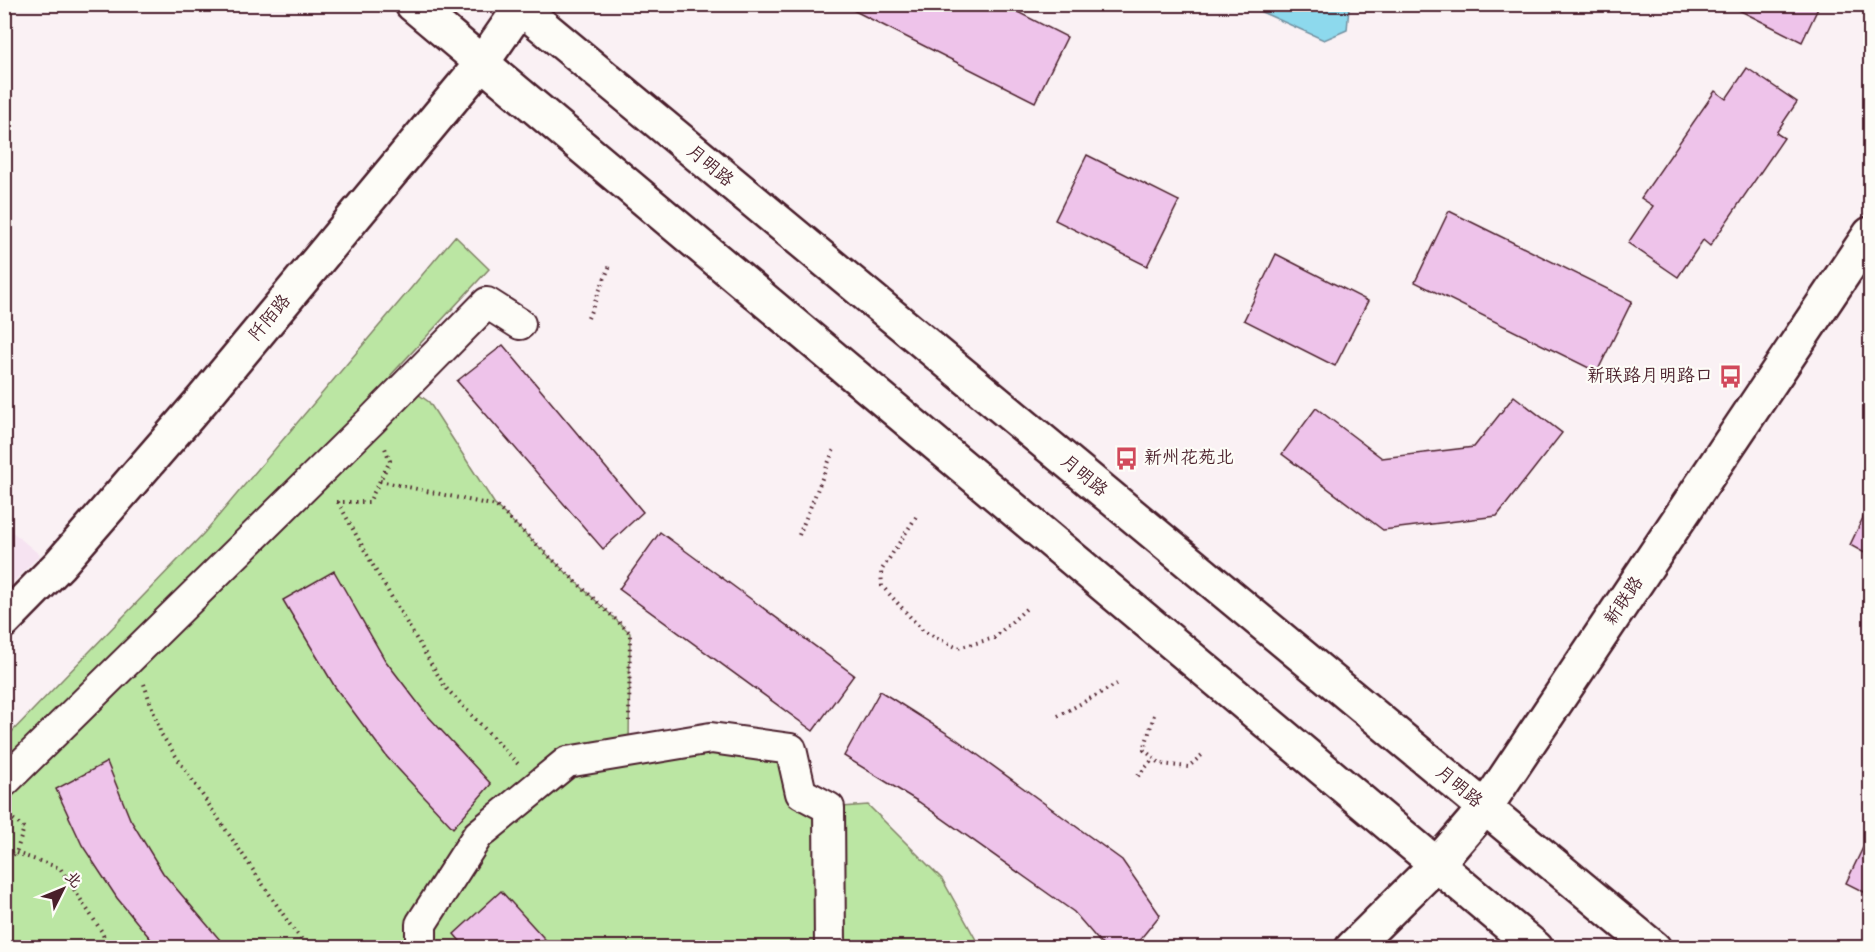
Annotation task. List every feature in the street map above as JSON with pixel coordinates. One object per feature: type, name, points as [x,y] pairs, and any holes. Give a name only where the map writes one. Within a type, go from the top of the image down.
[{"type":"street","points":[[412,4],[1536,948]]},
{"type":"street","name":"阡陌路","points":[[4,621],[59,565],[203,399],[483,63],[520,6]]},
{"type":"street","name":"月明路","points":[[520,6],[1654,948]]},
{"type":"street","name":"新联路","points":[[1352,948],[1436,865],[1485,808],[1870,234]]},
{"type":"street","points":[[4,782],[304,488],[487,303],[520,324]]},
{"type":"street","points":[[421,948],[422,924],[478,835],[567,762],[711,738],[791,749],[801,794],[829,808],[830,948]]},
{"type":"path","points":[[588,318],[611,263]]},
{"type":"path","points":[[304,488],[338,502],[369,502],[390,461],[372,420]]},
{"type":"path","points":[[799,535],[834,449]]},
{"type":"path","points":[[380,481],[496,506],[630,633],[628,752]]},
{"type":"path","points":[[338,502],[375,571],[445,687],[538,785]]},
{"type":"path","points":[[916,517],[881,571],[882,586],[923,631],[958,648],[994,638],[1027,609]]},
{"type":"path","points":[[133,655],[161,734],[293,929],[309,948]]},
{"type":"path","points":[[1058,716],[1117,684]]},
{"type":"path","points":[[1154,715],[1144,750],[1161,764],[1188,767],[1202,755]]},
{"type":"path","points":[[1138,776],[1154,758]]},
{"type":"path","points":[[4,812],[24,828],[16,853],[4,860]]},
{"type":"path","points":[[16,853],[60,868],[102,932],[108,948]]},
{"type":"shaded area","points":[[5,526],[40,555],[5,590]]},
{"type":"green space","points":[[455,236],[489,269],[391,375],[429,402],[496,506],[630,633],[629,751],[791,749],[829,808],[868,805],[942,879],[980,947],[5,947],[4,740],[204,533]]},
{"type":"water","points":[[1246,5],[1353,5],[1349,8],[1347,30],[1324,40]]},
{"type":"building","points":[[841,4],[1002,4],[1067,37],[1035,102]]},
{"type":"building","points":[[1727,4],[1820,4],[1802,42]]},
{"type":"building","points":[[1747,68],[1797,102],[1776,133],[1784,138],[1710,246],[1703,240],[1678,277],[1628,243],[1653,206],[1641,198],[1715,91],[1726,99]]},
{"type":"building","points":[[1087,155],[1179,201],[1147,266],[1055,220]]},
{"type":"building","points":[[1449,211],[1632,301],[1597,372],[1415,282]]},
{"type":"building","points":[[1276,254],[1368,301],[1335,366],[1244,320]]},
{"type":"building","points":[[503,345],[643,512],[603,549],[457,381]]},
{"type":"building","points":[[1514,396],[1562,433],[1497,516],[1383,530],[1282,454],[1316,408],[1382,458],[1474,447]]},
{"type":"building","points":[[1870,503],[1870,556],[1850,545]]},
{"type":"building","points":[[660,532],[854,675],[813,731],[619,589]]},
{"type":"building","points":[[334,571],[385,660],[427,715],[491,784],[453,828],[387,757],[335,687],[283,600]]},
{"type":"building","points":[[880,691],[956,739],[1122,860],[1160,915],[1133,948],[1105,948],[1074,912],[919,802],[844,756]]},
{"type":"building","points":[[107,762],[130,819],[163,873],[220,940],[231,948],[158,948],[117,898],[82,845],[56,789]]},
{"type":"building","points":[[1870,833],[1870,895],[1846,883]]},
{"type":"building","points":[[501,891],[553,948],[466,948],[454,934]]},
{"type":"place","name":"新联路月明路口","points":[[1731,376]]},
{"type":"place","name":"新州花苑北","points":[[1126,458]]}]
